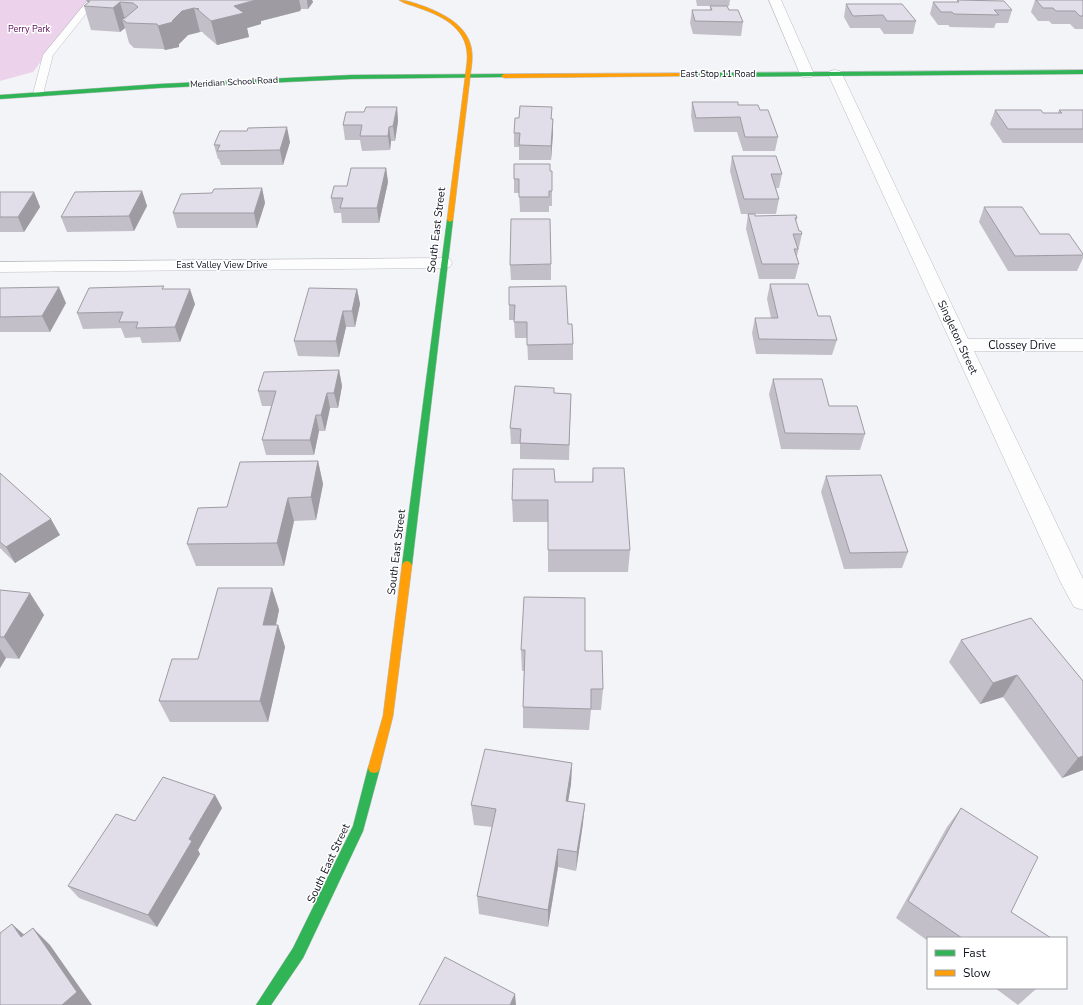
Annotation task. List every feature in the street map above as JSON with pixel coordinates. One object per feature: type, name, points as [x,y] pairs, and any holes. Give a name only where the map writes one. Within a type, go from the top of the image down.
[{"type":"street","points":[[401,0],[438,14],[460,30],[469,44],[468,76]]},
{"type":"street","points":[[775,0],[807,74]]},
{"type":"street","name":"East Stop 11 Road","points":[[468,76],[1083,72]]},
{"type":"street","name":"Singleton Street","points":[[835,74],[1073,583],[1083,600]]},
{"type":"street","name":"Meridian School Road","points":[[0,97],[258,80],[351,76],[468,76]]},
{"type":"street","name":"South East Street","points":[[262,1005],[298,953],[359,827],[388,716],[468,76]]},
{"type":"street","name":"East Valley View Drive","points":[[0,267],[444,263]]},
{"type":"street","name":"Clossey Drive","points":[[962,345],[1083,344]]},
{"type":"lane","points":[[38,94],[48,55],[93,0]]},
{"type":"green space","name":"Perry Park","points":[[0,0],[87,0],[33,72],[0,81]]},
{"type":"building","points":[[87,0],[256,0],[234,6],[244,13],[211,21],[197,9],[199,9],[194,8],[182,11],[172,21],[173,22],[158,26],[157,24],[127,23],[122,19],[138,7],[133,3],[120,2],[113,8],[84,6],[90,1]]},
{"type":"building","points":[[957,0],[1004,1],[1012,10],[994,10],[999,15],[954,14],[952,12],[941,12],[933,2],[959,2]]},
{"type":"building","points":[[1036,0],[1083,0],[1083,16],[1080,16],[1075,11],[1056,11],[1053,8],[1043,8]]},
{"type":"building","points":[[846,4],[902,4],[916,21],[887,21],[883,15],[853,16]]},
{"type":"building","points":[[710,6],[727,6],[729,10],[738,10],[743,22],[695,21],[692,10],[712,10]]},
{"type":"building","points":[[692,102],[738,102],[738,105],[758,105],[760,110],[768,110],[778,137],[745,137],[740,117],[696,118]]},
{"type":"building","points":[[520,106],[552,107],[551,119],[553,119],[551,146],[519,145],[520,133],[514,133],[515,118],[519,118]]},
{"type":"building","points":[[366,107],[397,107],[393,126],[389,127],[388,136],[360,136],[362,125],[343,125],[346,112],[364,112]]},
{"type":"building","points":[[995,110],[1041,110],[1043,113],[1062,113],[1059,110],[1083,110],[1083,129],[1008,129]]},
{"type":"building","points":[[287,127],[280,150],[217,151],[220,145],[214,145],[220,131],[247,131],[248,128]]},
{"type":"building","points":[[732,156],[776,156],[782,174],[771,174],[779,199],[744,199]]},
{"type":"building","points":[[514,164],[550,164],[550,171],[552,171],[552,191],[549,191],[549,197],[519,197],[519,179],[514,179]]},
{"type":"building","points":[[351,168],[386,168],[377,208],[340,208],[343,198],[331,198],[334,186],[347,186]]},
{"type":"building","points":[[262,188],[254,213],[173,213],[181,194],[212,193],[214,189]]},
{"type":"building","points":[[142,191],[129,216],[61,217],[75,192]]},
{"type":"building","points":[[0,192],[34,192],[18,217],[0,217]]},
{"type":"building","points":[[984,207],[1022,207],[1040,234],[1069,234],[1083,255],[1015,256]]},
{"type":"building","points":[[748,214],[755,214],[755,216],[796,215],[797,218],[795,218],[799,231],[801,231],[802,234],[793,234],[798,249],[794,249],[799,264],[762,264]]},
{"type":"building","points":[[511,219],[550,219],[551,264],[510,265]]},
{"type":"building","points":[[770,284],[808,284],[818,316],[830,316],[837,340],[759,339],[755,318],[778,318]]},
{"type":"building","points":[[164,286],[162,289],[190,289],[175,327],[136,328],[138,322],[119,322],[123,312],[77,313],[89,288]]},
{"type":"building","points":[[566,286],[568,324],[572,324],[573,344],[527,345],[527,322],[514,322],[515,305],[509,305],[509,287]]},
{"type":"building","points":[[59,287],[42,316],[0,317],[0,288]]},
{"type":"building","points":[[309,288],[357,289],[352,311],[343,311],[336,341],[294,341]]},
{"type":"building","points":[[339,370],[334,393],[327,393],[321,415],[316,415],[310,440],[262,440],[276,391],[258,391],[264,372]]},
{"type":"building","points":[[773,379],[822,379],[829,406],[857,406],[865,434],[785,433]]},
{"type":"building","points":[[515,386],[554,388],[554,393],[571,394],[569,445],[520,443],[521,429],[510,428]]},
{"type":"building","points":[[318,461],[311,497],[288,498],[277,543],[187,544],[198,508],[227,507],[240,462]]},
{"type":"building","points":[[593,468],[624,468],[630,550],[548,550],[548,500],[512,500],[513,469],[554,469],[555,482],[593,482]]},
{"type":"building","points":[[0,473],[51,519],[6,547],[0,542]]},
{"type":"building","points":[[881,475],[908,552],[850,553],[826,476]]},
{"type":"building","points":[[218,588],[272,588],[263,625],[278,625],[260,701],[159,701],[172,659],[198,659]]},
{"type":"building","points":[[0,590],[30,593],[4,637],[0,637]]},
{"type":"building","points":[[524,597],[585,598],[585,651],[602,651],[603,689],[591,689],[591,709],[523,707],[525,650],[521,650]]},
{"type":"building","points":[[1031,618],[1083,681],[1083,756],[1078,758],[1017,675],[993,683],[961,640]]},
{"type":"building","points":[[485,749],[572,763],[566,801],[585,804],[577,852],[558,849],[548,910],[477,896],[496,809],[471,805]]},
{"type":"building","points":[[163,777],[215,795],[189,839],[192,841],[148,915],[68,886],[116,814],[135,821]]},
{"type":"building","points":[[961,808],[1038,857],[1011,912],[1049,937],[961,937],[908,901]]},
{"type":"building","points":[[12,924],[21,937],[33,928],[77,992],[62,1005],[0,1005],[0,933]]},
{"type":"building","points":[[445,957],[515,994],[510,1005],[419,1005]]},
{"type":"traffic: fast","points":[[691,75],[1083,72]]},
{"type":"traffic: fast","points":[[0,97],[159,86],[351,77],[504,76]]},
{"type":"traffic: fast","points":[[407,565],[450,220]]},
{"type":"traffic: fast","points":[[263,1005],[298,953],[359,827],[374,768]]},
{"type":"traffic: slow","points":[[401,0],[441,15],[450,21],[459,28],[465,36],[470,48],[470,62],[450,220]]},
{"type":"traffic: slow","points":[[504,76],[691,75]]},
{"type":"traffic: slow","points":[[374,768],[388,716],[407,565]]}]
